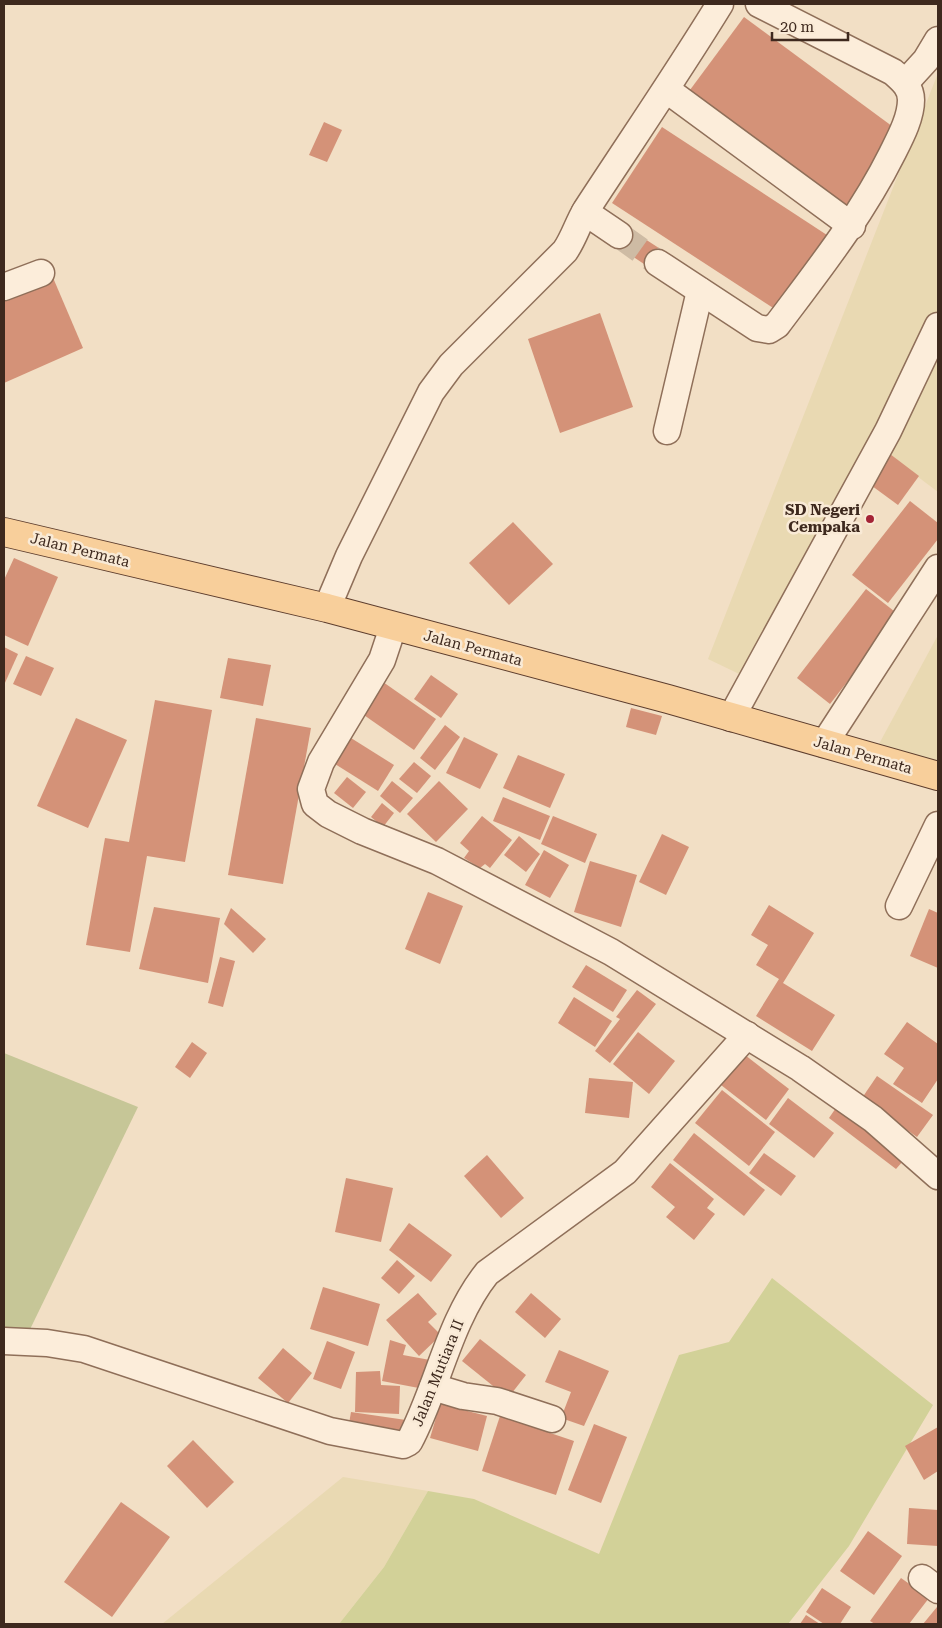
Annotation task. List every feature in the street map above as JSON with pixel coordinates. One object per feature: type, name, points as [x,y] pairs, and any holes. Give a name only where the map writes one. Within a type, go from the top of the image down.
[{"type":"main road","name":"Jalan Permata","points":[[4,532],[327,608],[393,627],[668,698],[731,718],[938,776]]},
{"type":"street","points":[[327,608],[349,556],[431,392],[451,365],[565,250],[572,240],[585,212],[667,90],[720,4]]},
{"type":"street","points":[[658,263],[757,328],[769,330],[777,325],[852,226],[900,138],[909,114],[911,98],[905,83],[893,72],[759,4]]},
{"type":"street","points":[[905,83],[929,56],[938,40]]},
{"type":"street","points":[[667,90],[852,226]]},
{"type":"street","points":[[585,212],[619,235]]},
{"type":"street","points":[[4,287],[41,273]]},
{"type":"street","points":[[667,431],[700,291]]},
{"type":"street","points":[[731,718],[880,447],[938,326]]},
{"type":"street","points":[[824,744],[938,568]]},
{"type":"street","points":[[393,627],[382,660],[321,762],[311,789],[315,804],[328,814],[362,831],[437,861],[611,952],[800,1068],[873,1119],[938,1176]]},
{"type":"street","points":[[899,906],[938,825]]},
{"type":"street","name":"Jalan Mutiara II","points":[[4,1341],[46,1343],[84,1349],[330,1431],[403,1445],[409,1442],[413,1436],[455,1329],[474,1289],[487,1273],[625,1172],[747,1036]]},
{"type":"street","points":[[433,1387],[463,1396],[497,1401],[552,1419]]},
{"type":"shaded area","points":[[938,73],[938,492],[885,452],[760,684],[708,659]]},
{"type":"shaded area","points":[[938,635],[938,772],[873,755]]},
{"type":"shaded area","points":[[772,1278],[933,1405],[849,1546],[788,1624],[339,1624],[384,1567],[428,1491],[474,1499],[599,1554],[679,1355],[729,1342]]},
{"type":"shaded area","points":[[343,1477],[428,1491],[384,1567],[339,1624],[162,1624]]},
{"type":"green space","points":[[4,1053],[138,1107],[19,1352],[4,1352]]},
{"type":"building","points":[[744,17],[900,132],[844,208],[687,94]]},
{"type":"building","points":[[324,122],[342,130],[327,162],[309,155]]},
{"type":"building","points":[[662,127],[830,237],[781,313],[612,203]]},
{"type":"building","points":[[625,226],[665,252],[653,270],[614,244]]},
{"type":"building","points":[[51,273],[83,348],[4,383],[4,294]]},
{"type":"building","points":[[600,313],[633,407],[560,433],[528,339]]},
{"type":"building","points":[[890,454],[919,476],[898,505],[868,483]]},
{"type":"building","points":[[910,501],[938,523],[938,539],[888,603],[852,575]]},
{"type":"building","points":[[513,522],[553,564],[509,605],[469,563]]},
{"type":"building","points":[[14,558],[58,577],[28,646],[4,635],[4,580]]},
{"type":"building","points":[[866,589],[899,615],[830,704],[797,678]]},
{"type":"building","points":[[4,647],[18,654],[4,685]]},
{"type":"building","points":[[26,656],[54,668],[41,696],[13,684]]},
{"type":"building","points":[[228,658],[271,665],[263,706],[220,698]]},
{"type":"building","points":[[431,675],[458,694],[441,718],[414,699]]},
{"type":"building","points":[[383,682],[436,719],[414,750],[361,713]]},
{"type":"building","points":[[155,700],[212,710],[185,862],[147,856],[130,952],[86,945],[105,838],[129,842]]},
{"type":"building","points":[[631,708],[662,716],[656,735],[626,727]]},
{"type":"building","points":[[76,718],[127,740],[88,828],[37,806]]},
{"type":"building","points":[[256,718],[311,728],[283,884],[228,875]]},
{"type":"building","points":[[445,725],[460,737],[435,770],[420,758]]},
{"type":"building","points":[[464,737],[498,754],[480,789],[446,773]]},
{"type":"building","points":[[351,738],[394,765],[378,791],[335,764]]},
{"type":"building","points":[[518,755],[565,774],[550,808],[503,788]]},
{"type":"building","points":[[414,762],[431,776],[417,793],[399,779]]},
{"type":"building","points":[[347,777],[366,792],[353,808],[334,793]]},
{"type":"building","points":[[392,781],[413,798],[400,813],[380,796]]},
{"type":"building","points":[[439,781],[468,809],[436,842],[407,814]]},
{"type":"building","points":[[503,797],[550,816],[540,840],[493,821]]},
{"type":"building","points":[[382,803],[394,813],[383,827],[371,817]]},
{"type":"building","points":[[482,816],[512,840],[490,868],[485,864],[480,868],[464,858],[469,851],[460,843]]},
{"type":"building","points":[[553,816],[597,834],[585,863],[541,844]]},
{"type":"building","points":[[662,834],[689,847],[666,895],[639,882]]},
{"type":"building","points":[[519,836],[540,854],[526,872],[504,855]]},
{"type":"building","points":[[544,850],[569,865],[550,898],[525,885]]},
{"type":"building","points":[[590,861],[637,875],[621,927],[574,912]]},
{"type":"building","points":[[428,892],[463,906],[440,964],[405,949]]},
{"type":"building","points":[[769,905],[814,933],[783,983],[835,1015],[812,1051],[756,1016],[779,979],[756,965],[768,945],[751,935]]},
{"type":"building","points":[[154,907],[220,918],[208,983],[139,969]]},
{"type":"building","points":[[231,908],[266,939],[253,953],[224,924]]},
{"type":"building","points":[[929,909],[938,913],[938,968],[910,956]]},
{"type":"building","points":[[220,957],[235,961],[223,1007],[208,1003]]},
{"type":"building","points":[[586,965],[627,990],[613,1012],[572,987]]},
{"type":"building","points":[[637,990],[656,1004],[610,1063],[595,1051],[620,1019],[616,1017]]},
{"type":"building","points":[[574,997],[612,1021],[595,1047],[558,1023]]},
{"type":"building","points":[[907,1022],[938,1044],[938,1079],[922,1103],[893,1084],[904,1068],[884,1054]]},
{"type":"building","points":[[638,1032],[675,1061],[649,1094],[613,1064]]},
{"type":"building","points":[[192,1042],[207,1053],[190,1078],[175,1067]]},
{"type":"building","points":[[745,1055],[789,1089],[766,1120],[721,1085]]},
{"type":"building","points":[[877,1076],[933,1115],[917,1137],[862,1098]]},
{"type":"building","points":[[589,1078],[633,1082],[629,1118],[585,1113]]},
{"type":"building","points":[[722,1090],[775,1132],[749,1166],[695,1123]]},
{"type":"building","points":[[788,1098],[834,1133],[814,1158],[769,1124]]},
{"type":"building","points":[[840,1102],[910,1153],[896,1169],[829,1118]]},
{"type":"building","points":[[694,1133],[765,1190],[744,1216],[673,1160]]},
{"type":"building","points":[[764,1153],[796,1176],[781,1196],[749,1173]]},
{"type":"building","points":[[487,1155],[524,1198],[501,1218],[464,1176]]},
{"type":"building","points":[[670,1163],[714,1199],[707,1208],[715,1214],[694,1240],[666,1217],[675,1207],[651,1187]]},
{"type":"building","points":[[346,1178],[393,1188],[381,1242],[335,1232]]},
{"type":"building","points":[[409,1223],[452,1255],[431,1282],[389,1250]]},
{"type":"building","points":[[397,1260],[415,1276],[399,1294],[381,1278]]},
{"type":"building","points":[[323,1287],[380,1304],[368,1346],[310,1329]]},
{"type":"building","points":[[418,1293],[437,1314],[428,1322],[441,1335],[419,1356],[386,1320]]},
{"type":"building","points":[[531,1293],[561,1319],[545,1338],[515,1312]]},
{"type":"building","points":[[480,1339],[526,1375],[508,1398],[462,1361]]},
{"type":"building","points":[[390,1340],[406,1345],[403,1355],[430,1360],[424,1389],[382,1381]]},
{"type":"building","points":[[327,1341],[355,1352],[341,1389],[313,1379]]},
{"type":"building","points":[[283,1348],[312,1373],[288,1403],[258,1378]]},
{"type":"building","points":[[559,1350],[609,1371],[584,1426],[561,1418],[571,1392],[545,1382]]},
{"type":"building","points":[[380,1371],[381,1385],[400,1386],[399,1414],[355,1412],[356,1372]]},
{"type":"building","points":[[440,1404],[487,1416],[478,1451],[430,1438]]},
{"type":"building","points":[[351,1412],[406,1420],[402,1444],[347,1435]]},
{"type":"building","points":[[500,1416],[574,1441],[556,1495],[482,1471]]},
{"type":"building","points":[[594,1424],[627,1437],[601,1503],[568,1490]]},
{"type":"building","points":[[938,1427],[938,1471],[924,1480],[905,1446]]},
{"type":"building","points":[[193,1440],[234,1482],[207,1508],[167,1466]]},
{"type":"building","points":[[121,1502],[170,1537],[112,1617],[64,1582]]},
{"type":"building","points":[[909,1508],[938,1510],[938,1546],[907,1544]]},
{"type":"building","points":[[868,1531],[902,1556],[874,1595],[840,1571]]},
{"type":"building","points":[[901,1578],[929,1598],[909,1624],[875,1624],[870,1621]]},
{"type":"building","points":[[822,1588],[851,1607],[840,1624],[824,1624],[806,1612]]},
{"type":"building","points":[[937,1607],[938,1624],[923,1624]]},
{"type":"building","points":[[806,1615],[820,1624],[800,1624]]},
{"type":"tunnel","points":[[619,235],[658,263]]},
{"type":"place","name":"SD Negeri Cempaka","points":[[870,519]]}]
